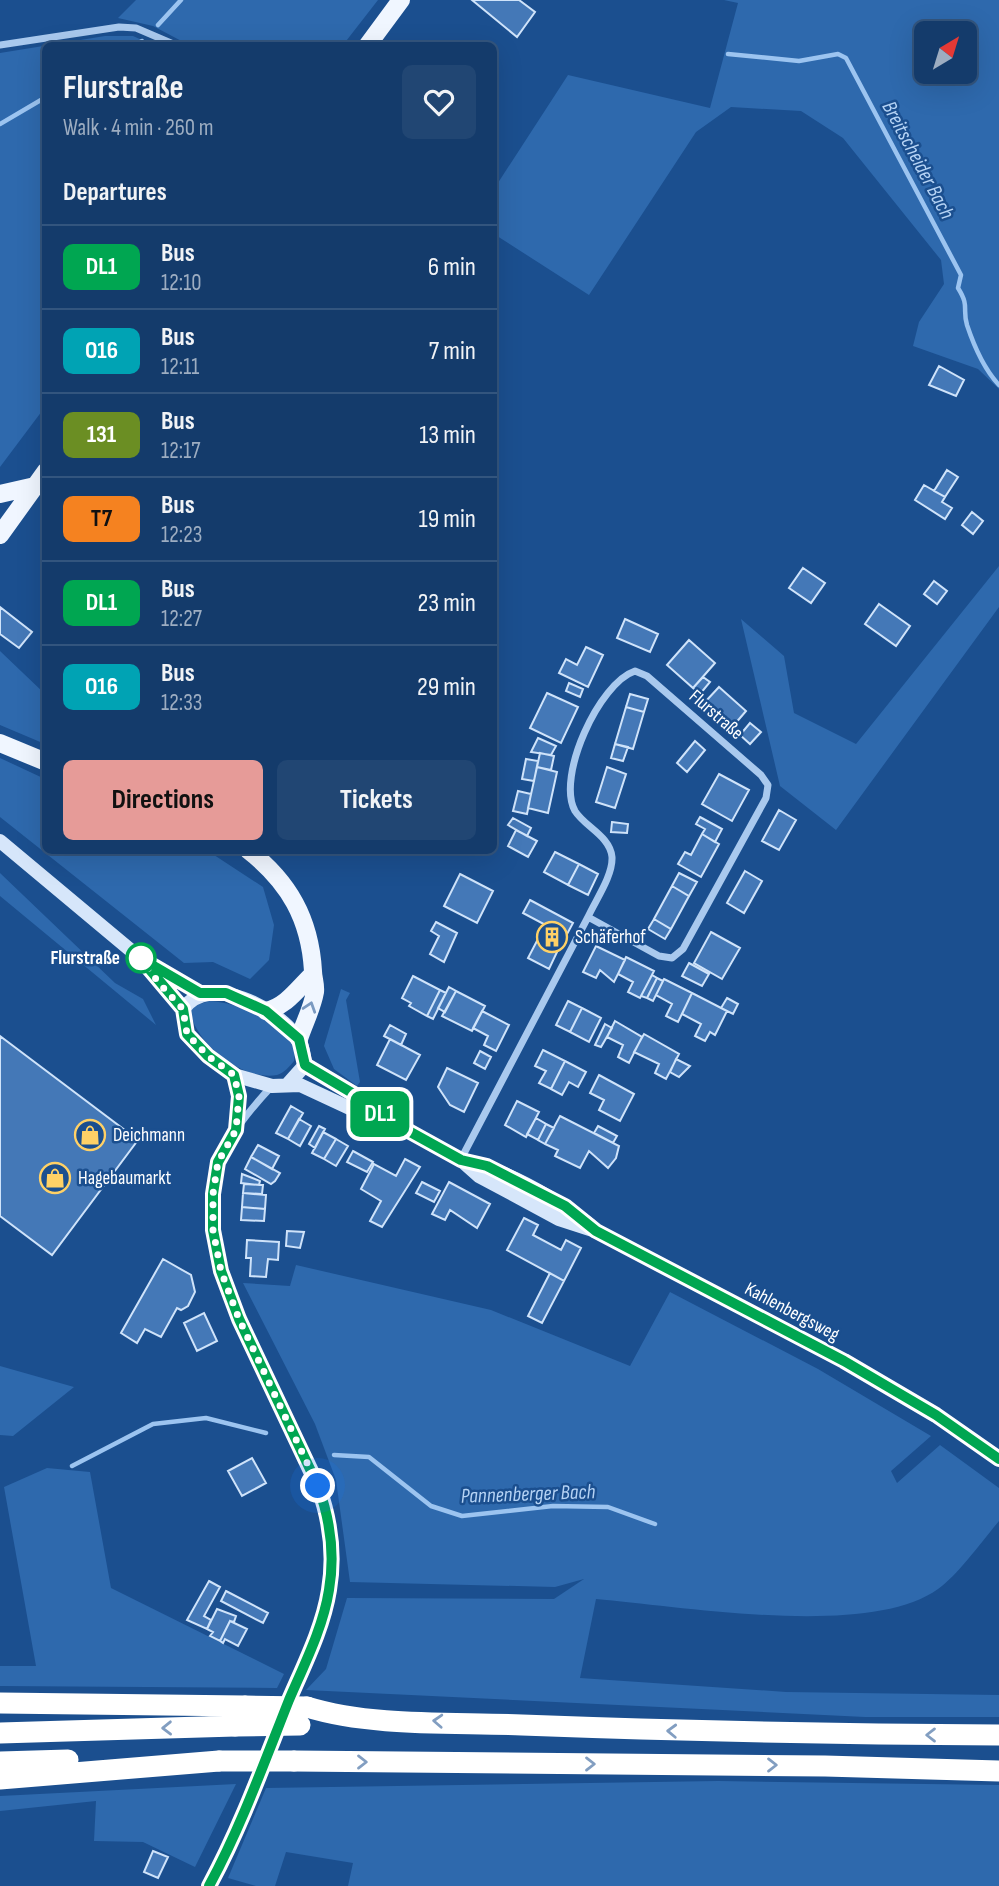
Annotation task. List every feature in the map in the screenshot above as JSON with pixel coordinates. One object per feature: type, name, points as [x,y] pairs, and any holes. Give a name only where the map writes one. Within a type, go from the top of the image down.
[{"type":"highway","points":[[0,1703],[142,1707],[245,1706],[303,1716]]},
{"type":"highway","points":[[0,1714],[142,1707]]},
{"type":"highway","points":[[0,1733],[235,1726],[303,1716],[338,1716],[740,1733],[999,1735]]},
{"type":"highway","points":[[0,1779],[219,1761]]},
{"type":"highway","points":[[0,1762],[294,1761],[825,1766],[999,1771]]},
{"type":"main road","points":[[370,42],[401,0]]},
{"type":"main road","points":[[0,494],[40,479]]},
{"type":"main road","points":[[0,535],[40,479]]},
{"type":"main road","points":[[0,743],[42,760]]},
{"type":"main road","points":[[253,854],[267,865],[295,898],[313,946],[316,990],[299,1039]]},
{"type":"main road","points":[[266,1011],[287,1001],[313,974]]},
{"type":"street","points":[[0,45],[119,27],[136,28],[169,42]]},
{"type":"street","name":"Flurstraße","points":[[461,1160],[609,873],[612,858],[607,844],[575,810],[570,791],[584,733],[596,705],[622,676],[635,671],[647,676],[761,775],[768,785],[766,798],[683,949],[672,958],[659,956],[588,918]]},
{"type":"street","name":"Kahlenbergsweg","points":[[0,841],[140,958],[200,993],[226,993],[266,1011],[299,1039]]},
{"type":"street","name":"Kahlenbergsweg","points":[[140,958],[183,1009],[187,1034],[208,1056],[234,1075],[272,1086],[288,1084],[313,1089],[358,1111],[385,1118]]},
{"type":"street","points":[[183,1009],[200,993]]},
{"type":"street","points":[[288,1084],[305,1065],[299,1039]]},
{"type":"street","name":"Kahlenbergsweg","points":[[305,1065],[364,1100],[385,1118],[461,1160],[487,1166],[565,1206],[596,1231],[844,1361],[936,1415],[999,1460]]},
{"type":"street","points":[[234,1075],[239,1096],[236,1130]]},
{"type":"street","points":[[209,1886],[247,1805],[320,1623],[330,1589],[328,1512],[239,1319],[221,1271],[213,1230],[213,1194],[218,1162],[236,1130],[272,1086]]},
{"type":"shaded area","points":[[136,0],[378,0],[345,42],[183,42],[153,26],[118,18]]},
{"type":"shaded area","points":[[724,0],[999,0],[999,389],[978,369],[913,346],[919,322],[944,284],[941,260],[843,138],[801,111],[731,107],[696,132],[589,295],[497,236],[497,184],[568,75],[710,108],[738,3]]},
{"type":"shaded area","points":[[105,36],[133,36],[146,42],[68,42]]},
{"type":"shaded area","points":[[42,46],[42,411],[0,467],[0,53]]},
{"type":"shaded area","points":[[999,566],[999,607],[836,830],[780,786],[741,619],[784,656],[794,713],[856,744]]},
{"type":"shaded area","points":[[0,651],[42,691],[42,743],[0,725]]},
{"type":"shaded area","points":[[0,758],[42,778],[42,850],[0,817]]},
{"type":"shaded area","points":[[47,854],[213,854],[263,887],[274,925],[269,960],[250,979],[213,962],[184,963]]},
{"type":"shaded area","points":[[0,873],[115,983],[143,999],[156,1025],[0,896]]},
{"type":"shaded area","points":[[341,989],[350,993],[346,1000],[360,1082],[357,1086],[334,1069],[324,1046]]},
{"type":"shaded area","points":[[210,1001],[234,1005],[269,1022],[295,1049],[294,1061],[280,1074],[264,1075],[235,1066],[221,1056],[199,1033],[190,1007]]},
{"type":"shaded area","points":[[296,1265],[491,1310],[630,1366],[670,1292],[818,1369],[931,1436],[891,1471],[897,1483],[940,1445],[999,1488],[999,1521],[961,1567],[938,1589],[907,1604],[867,1613],[822,1616],[723,1612],[596,1599],[580,1678],[786,1692],[999,1695],[999,1717],[865,1717],[306,1690],[326,1669],[347,1598],[554,1599],[584,1579],[555,1587],[350,1582],[336,1480],[315,1424],[243,1283],[290,1286]]},
{"type":"shaded area","points":[[0,1366],[74,1387],[13,1436],[0,1435]]},
{"type":"shaded area","points":[[47,1468],[90,1472],[111,1588],[284,1674],[277,1688],[0,1686],[0,1666],[36,1666],[4,1487]]},
{"type":"shaded area","points":[[718,1781],[999,1785],[999,1886],[348,1886],[353,1863],[286,1852],[275,1886],[256,1886],[228,1878],[266,1788]]},
{"type":"shaded area","points":[[236,1784],[195,1867],[143,1842],[94,1841],[96,1801],[0,1811],[0,1796]]},
{"type":"building","points":[[472,0],[519,0],[535,12],[517,37]]},
{"type":"building","points":[[939,366],[964,380],[956,396],[929,385]]},
{"type":"building","points":[[947,470],[958,477],[945,497],[934,491]]},
{"type":"building","points":[[924,485],[945,497],[942,502],[952,508],[945,519],[915,500]]},
{"type":"building","points":[[972,512],[983,521],[973,534],[962,525]]},
{"type":"building","points":[[803,568],[825,583],[811,603],[789,588]]},
{"type":"building","points":[[934,581],[947,591],[937,604],[924,594]]},
{"type":"building","points":[[879,604],[910,626],[896,646],[865,624]]},
{"type":"building","points":[[0,607],[32,632],[19,648],[0,634]]},
{"type":"building","points":[[625,619],[658,634],[650,652],[617,638]]},
{"type":"building","points":[[689,640],[715,663],[693,688],[667,665]]},
{"type":"building","points":[[586,647],[603,655],[588,687],[559,673],[566,659],[577,665]]},
{"type":"building","points":[[703,677],[710,682],[700,694],[693,688]]},
{"type":"building","points":[[569,683],[583,689],[580,697],[566,691]]},
{"type":"building","points":[[719,687],[746,711],[734,725],[706,701]]},
{"type":"building","points":[[547,693],[578,707],[561,743],[530,728]]},
{"type":"building","points":[[630,694],[648,699],[644,712],[626,707]]},
{"type":"building","points":[[626,707],[644,712],[633,749],[615,744]]},
{"type":"building","points":[[750,723],[761,732],[750,744],[740,735]]},
{"type":"building","points":[[538,738],[556,746],[551,755],[531,752]]},
{"type":"building","points":[[695,741],[705,750],[687,772],[677,763]]},
{"type":"building","points":[[615,744],[628,747],[623,761],[611,758]]},
{"type":"building","points":[[540,753],[554,756],[551,770],[537,767]]},
{"type":"building","points":[[526,759],[538,761],[534,781],[522,779]]},
{"type":"building","points":[[537,767],[557,772],[548,813],[528,808]]},
{"type":"building","points":[[607,767],[626,774],[615,808],[596,802]]},
{"type":"building","points":[[719,774],[749,790],[732,821],[702,804]]},
{"type":"building","points":[[518,791],[531,794],[527,814],[513,811]]},
{"type":"building","points":[[779,810],[796,820],[779,850],[762,841]]},
{"type":"building","points":[[700,817],[722,829],[715,842],[702,834],[705,829],[696,824]]},
{"type":"building","points":[[513,818],[531,828],[527,836],[508,825]]},
{"type":"building","points":[[612,822],[628,824],[627,833],[611,832]]},
{"type":"building","points":[[516,830],[537,841],[528,857],[508,846]]},
{"type":"building","points":[[702,834],[719,844],[701,877],[678,864],[685,852],[691,855]]},
{"type":"building","points":[[555,852],[579,864],[568,885],[544,872]]},
{"type":"building","points":[[579,864],[598,874],[588,895],[568,885]]},
{"type":"building","points":[[745,871],[762,881],[744,913],[727,903]]},
{"type":"building","points":[[679,873],[697,882],[689,896],[672,886]]},
{"type":"building","points":[[460,874],[493,891],[477,923],[444,906]]},
{"type":"building","points":[[672,886],[689,896],[671,929],[654,919]]},
{"type":"building","points":[[530,900],[573,923],[566,936],[523,913]]},
{"type":"building","points":[[654,919],[671,929],[665,939],[648,929]]},
{"type":"building","points":[[436,922],[457,933],[444,962],[430,954],[439,936],[431,931]]},
{"type":"building","name":"Schäferhof","points":[[546,925],[566,936],[557,952],[538,939]]},
{"type":"building","points":[[711,932],[740,948],[722,979],[694,963]]},
{"type":"building","points":[[538,939],[557,952],[549,969],[528,958]]},
{"type":"building","points":[[596,946],[625,960],[614,982],[600,970],[596,978],[583,972]]},
{"type":"building","points":[[626,957],[654,971],[640,998],[628,992],[633,982],[618,974]]},
{"type":"building","points":[[689,963],[709,974],[702,986],[682,976]]},
{"type":"building","points":[[652,975],[657,978],[647,998],[641,996]]},
{"type":"building","points":[[413,976],[440,990],[427,1016],[409,1006],[411,1003],[402,998]]},
{"type":"building","points":[[657,978],[663,981],[653,1001],[647,998]]},
{"type":"building","points":[[664,979],[692,993],[678,1022],[666,1016],[672,1004],[656,995]]},
{"type":"building","points":[[449,987],[456,991],[445,1012],[438,1008]]},
{"type":"building","points":[[440,990],[446,993],[433,1019],[427,1016]]},
{"type":"building","points":[[456,991],[485,1006],[472,1031],[442,1016]]},
{"type":"building","points":[[692,993],[727,1011],[715,1035],[710,1032],[705,1041],[695,1036],[701,1024],[682,1014]]},
{"type":"building","points":[[727,998],[738,1004],[733,1014],[721,1008]]},
{"type":"building","points":[[568,1001],[582,1008],[570,1032],[556,1025]]},
{"type":"building","points":[[582,1008],[601,1018],[589,1042],[570,1032]]},
{"type":"building","points":[[482,1011],[509,1025],[496,1051],[484,1045],[488,1036],[473,1028]]},
{"type":"building","points":[[615,1021],[642,1037],[629,1063],[618,1057],[623,1045],[607,1037]]},
{"type":"building","points":[[605,1024],[612,1028],[601,1047],[595,1045]]},
{"type":"building","points":[[390,1025],[406,1034],[401,1045],[384,1036]]},
{"type":"building","points":[[644,1034],[679,1054],[666,1079],[655,1073],[659,1064],[634,1052]]},
{"type":"building","name":"Hagebaumarkt","points":[[0,1036],[138,1140],[52,1255],[0,1216]]},
{"type":"building","points":[[390,1039],[420,1055],[406,1080],[377,1065]]},
{"type":"building","points":[[543,1050],[565,1061],[551,1089],[539,1083],[546,1071],[535,1066]]},
{"type":"building","points":[[480,1051],[491,1057],[485,1069],[474,1063]]},
{"type":"building","points":[[676,1059],[690,1066],[679,1077],[670,1072]]},
{"type":"building","points":[[565,1061],[586,1072],[578,1087],[569,1082],[562,1095],[551,1089]]},
{"type":"building","points":[[447,1068],[478,1083],[464,1112],[450,1105],[438,1087]]},
{"type":"building","points":[[599,1075],[634,1094],[620,1121],[599,1110],[604,1100],[590,1093]]},
{"type":"building","points":[[517,1101],[539,1112],[526,1137],[505,1125]]},
{"type":"building","points":[[291,1106],[303,1113],[288,1139],[276,1133]]},
{"type":"building","points":[[560,1116],[619,1146],[616,1158],[608,1168],[589,1151],[580,1168],[555,1156],[558,1150],[545,1144]]},
{"type":"building","points":[[536,1118],[546,1124],[538,1140],[527,1134]]},
{"type":"building","points":[[299,1119],[311,1126],[300,1146],[288,1139]]},
{"type":"building","points":[[546,1124],[554,1128],[545,1144],[538,1140]]},
{"type":"building","points":[[319,1126],[325,1129],[315,1148],[309,1144]]},
{"type":"building","points":[[598,1126],[617,1136],[613,1143],[594,1133]]},
{"type":"building","points":[[323,1132],[336,1139],[324,1159],[312,1153]]},
{"type":"building","points":[[336,1139],[348,1146],[336,1166],[324,1159]]},
{"type":"building","points":[[258,1145],[279,1156],[272,1169],[251,1157]]},
{"type":"building","points":[[353,1151],[373,1162],[367,1172],[347,1162]]},
{"type":"building","points":[[251,1157],[280,1173],[275,1181],[271,1184],[245,1169]]},
{"type":"building","points":[[405,1159],[420,1167],[382,1227],[370,1221],[381,1201],[361,1189],[374,1164],[396,1176]]},
{"type":"building","points":[[242,1174],[260,1181],[259,1185],[241,1183]]},
{"type":"building","points":[[422,1182],[440,1191],[434,1202],[416,1193]]},
{"type":"building","points":[[449,1182],[490,1204],[477,1228],[450,1210],[445,1220],[432,1214]]},
{"type":"building","points":[[244,1184],[263,1185],[262,1194],[243,1193]]},
{"type":"building","points":[[243,1193],[266,1195],[265,1209],[242,1207]]},
{"type":"building","points":[[242,1207],[265,1209],[264,1221],[241,1220]]},
{"type":"building","points":[[524,1218],[538,1225],[533,1235],[561,1250],[566,1240],[581,1248],[564,1281],[507,1250]]},
{"type":"building","points":[[287,1231],[304,1232],[300,1248],[286,1246]]},
{"type":"building","points":[[247,1240],[279,1242],[278,1260],[268,1259],[266,1277],[250,1276],[251,1258],[246,1258]]},
{"type":"building","points":[[163,1259],[191,1275],[195,1292],[188,1306],[181,1310],[177,1308],[161,1337],[145,1329],[137,1343],[121,1333]]},
{"type":"building","points":[[550,1273],[564,1281],[542,1323],[528,1316]]},
{"type":"building","points":[[204,1313],[217,1341],[197,1351],[184,1323]]},
{"type":"building","points":[[252,1458],[266,1483],[242,1496],[228,1471]]},
{"type":"building","points":[[209,1581],[220,1587],[204,1616],[211,1620],[207,1629],[187,1620]]},
{"type":"building","points":[[226,1591],[268,1613],[263,1623],[221,1601]]},
{"type":"building","points":[[217,1609],[236,1616],[234,1622],[230,1621],[220,1641],[210,1636],[213,1632],[207,1629]]},
{"type":"building","points":[[230,1621],[247,1629],[238,1646],[225,1639],[223,1643],[220,1641]]},
{"type":"building","points":[[153,1851],[168,1857],[158,1878],[144,1872]]},
{"type":"waterway","name":"Breitscheider Bach","points":[[158,25],[181,0]]},
{"type":"waterway","name":"Breitscheider Bach","points":[[728,54],[799,61],[838,54],[846,58],[961,275],[958,288],[965,304],[967,325],[980,357],[999,385]]},
{"type":"waterway","name":"Breitscheider Bach","points":[[0,124],[42,99]]},
{"type":"waterway","name":"Pannenberger Bach","points":[[72,1466],[153,1424],[206,1418],[266,1433]]},
{"type":"waterway","name":"Pannenberger Bach","points":[[334,1455],[369,1457],[431,1506],[462,1516],[553,1506],[608,1507],[655,1524]]},
{"type":"bus line","name":"DL1","points":[[209,1886],[222,1863],[320,1623],[330,1589],[331,1544],[328,1512],[318,1486],[239,1319],[221,1271],[213,1230],[213,1194],[218,1162],[236,1130],[239,1090],[234,1075],[208,1056],[187,1034],[183,1009],[140,958],[200,993],[226,993],[256,1005],[299,1039],[305,1065],[364,1100],[385,1118],[461,1160],[487,1166],[565,1206],[596,1231],[844,1361],[936,1415],[999,1459]]},
{"type":"place","name":"Schäferhof","points":[[552,937]]},
{"type":"place","name":"Flurstraße","points":[[141,958]]},
{"type":"place","name":"Deichmann","points":[[90,1135]]},
{"type":"place","name":"Hagebaumarkt","points":[[55,1178]]},
{"type":"route","points":[[141,958],[158,982],[183,1009],[187,1034],[208,1056],[234,1075],[239,1090],[236,1130],[218,1162],[213,1194],[213,1230],[221,1271],[239,1319],[318,1486]]}]
